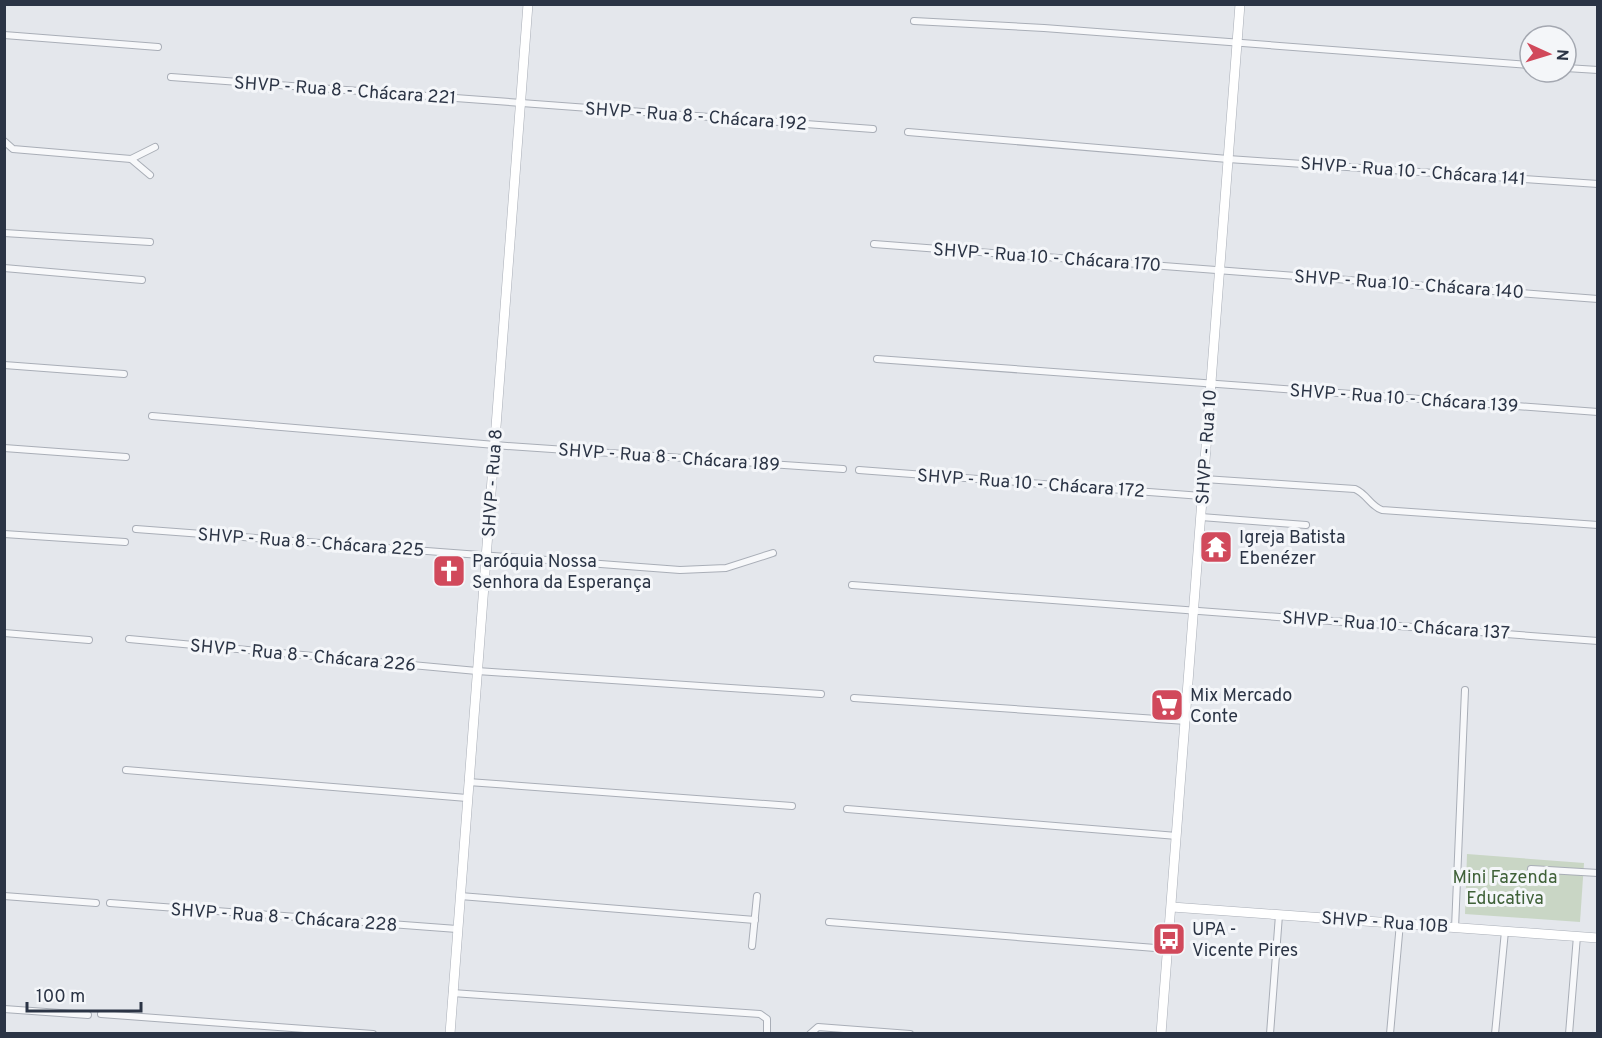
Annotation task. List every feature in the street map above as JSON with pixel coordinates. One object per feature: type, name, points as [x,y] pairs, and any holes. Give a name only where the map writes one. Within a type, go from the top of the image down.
[{"type":"street","name":"SHVP - Rua 8","points":[[450,1034],[528,4]]},
{"type":"street","name":"SHVP - Rua 10","points":[[1161,1034],[1240,4]]},
{"type":"street","points":[[914,21],[1518,64]]},
{"type":"street","points":[[4,35],[158,47]]},
{"type":"street","points":[[1578,69],[1598,70]]},
{"type":"street","name":"SHVP - Rua 8 - Chácara 221","points":[[171,77],[520,103]]},
{"type":"street","name":"SHVP - Rua 8 - Chácara 192","points":[[520,103],[873,129]]},
{"type":"street","name":"SHVP - Rua 10 - Chácara 141","points":[[908,132],[1228,159],[1598,184]]},
{"type":"street","points":[[4,141],[13,150]]},
{"type":"street","points":[[4,154],[13,150],[130,159],[154,147]]},
{"type":"street","points":[[130,159],[150,175]]},
{"type":"street","points":[[4,233],[150,242]]},
{"type":"street","name":"SHVP - Rua 10 - Chácara 170","points":[[874,244],[1220,269]]},
{"type":"street","points":[[4,268],[142,280]]},
{"type":"street","name":"SHVP - Rua 10 - Chácara 140","points":[[1220,269],[1598,299]]},
{"type":"street","name":"SHVP - Rua 10 - Chácara 139","points":[[877,359],[1598,412]]},
{"type":"street","points":[[4,365],[123,374]]},
{"type":"street","name":"SHVP - Rua 8 - Chácara 189","points":[[152,416],[843,469]]},
{"type":"street","points":[[4,448],[126,457]]},
{"type":"street","name":"SHVP - Rua 10 - Chácara 172","points":[[859,470],[1202,496]]},
{"type":"street","points":[[1204,479],[1355,489],[1382,510],[1598,525]]},
{"type":"street","points":[[1201,517],[1306,525]]},
{"type":"street","name":"SHVP - Rua 8 - Chácara 225","points":[[136,529],[680,570],[726,568],[773,553]]},
{"type":"street","points":[[4,534],[125,542]]},
{"type":"street","name":"SHVP - Rua 10 - Chácara 137","points":[[852,585],[1598,641]]},
{"type":"street","points":[[4,633],[89,640]]},
{"type":"street","name":"SHVP - Rua 8 - Chácara 226","points":[[129,639],[477,671],[821,694]]},
{"type":"street","points":[[1455,928],[1465,690]]},
{"type":"street","points":[[854,698],[1186,721]]},
{"type":"street","points":[[126,770],[467,798]]},
{"type":"street","points":[[468,782],[792,806]]},
{"type":"street","points":[[848,809],[1177,836]]},
{"type":"street","points":[[1532,869],[1598,873]]},
{"type":"street","points":[[4,896],[96,903]]},
{"type":"street","points":[[460,896],[755,920]]},
{"type":"street","points":[[752,946],[757,896]]},
{"type":"street","name":"SHVP - Rua 8 - Chácara 228","points":[[110,903],[457,929]]},
{"type":"street","name":"SHVP - Rua 10B","points":[[1172,907],[1598,938]]},
{"type":"street","points":[[1270,1034],[1279,915]]},
{"type":"street","points":[[829,922],[1168,949]]},
{"type":"street","points":[[1390,1034],[1400,923]]},
{"type":"street","points":[[1495,1034],[1505,932]]},
{"type":"street","points":[[1569,1034],[1577,936]]},
{"type":"street","points":[[452,993],[760,1014],[767,1020],[767,1034]]},
{"type":"street","points":[[4,1009],[88,1015]]},
{"type":"street","points":[[101,1014],[373,1034]]},
{"type":"street","points":[[810,1034],[818,1027],[910,1034]]},
{"type":"green space","name":"Mini Fazenda Educativa","points":[[1467,854],[1584,863],[1580,922],[1465,914]]},
{"type":"place","name":"Igreja Batista Ebenézer","points":[[1216,547]]},
{"type":"place","name":"Paróquia Nossa Senhora da Esperança","points":[[449,571]]},
{"type":"place","name":"Mix Mercado Conte","points":[[1167,705]]},
{"type":"place","name":"UPA - Vicente Pires","points":[[1169,939]]}]
